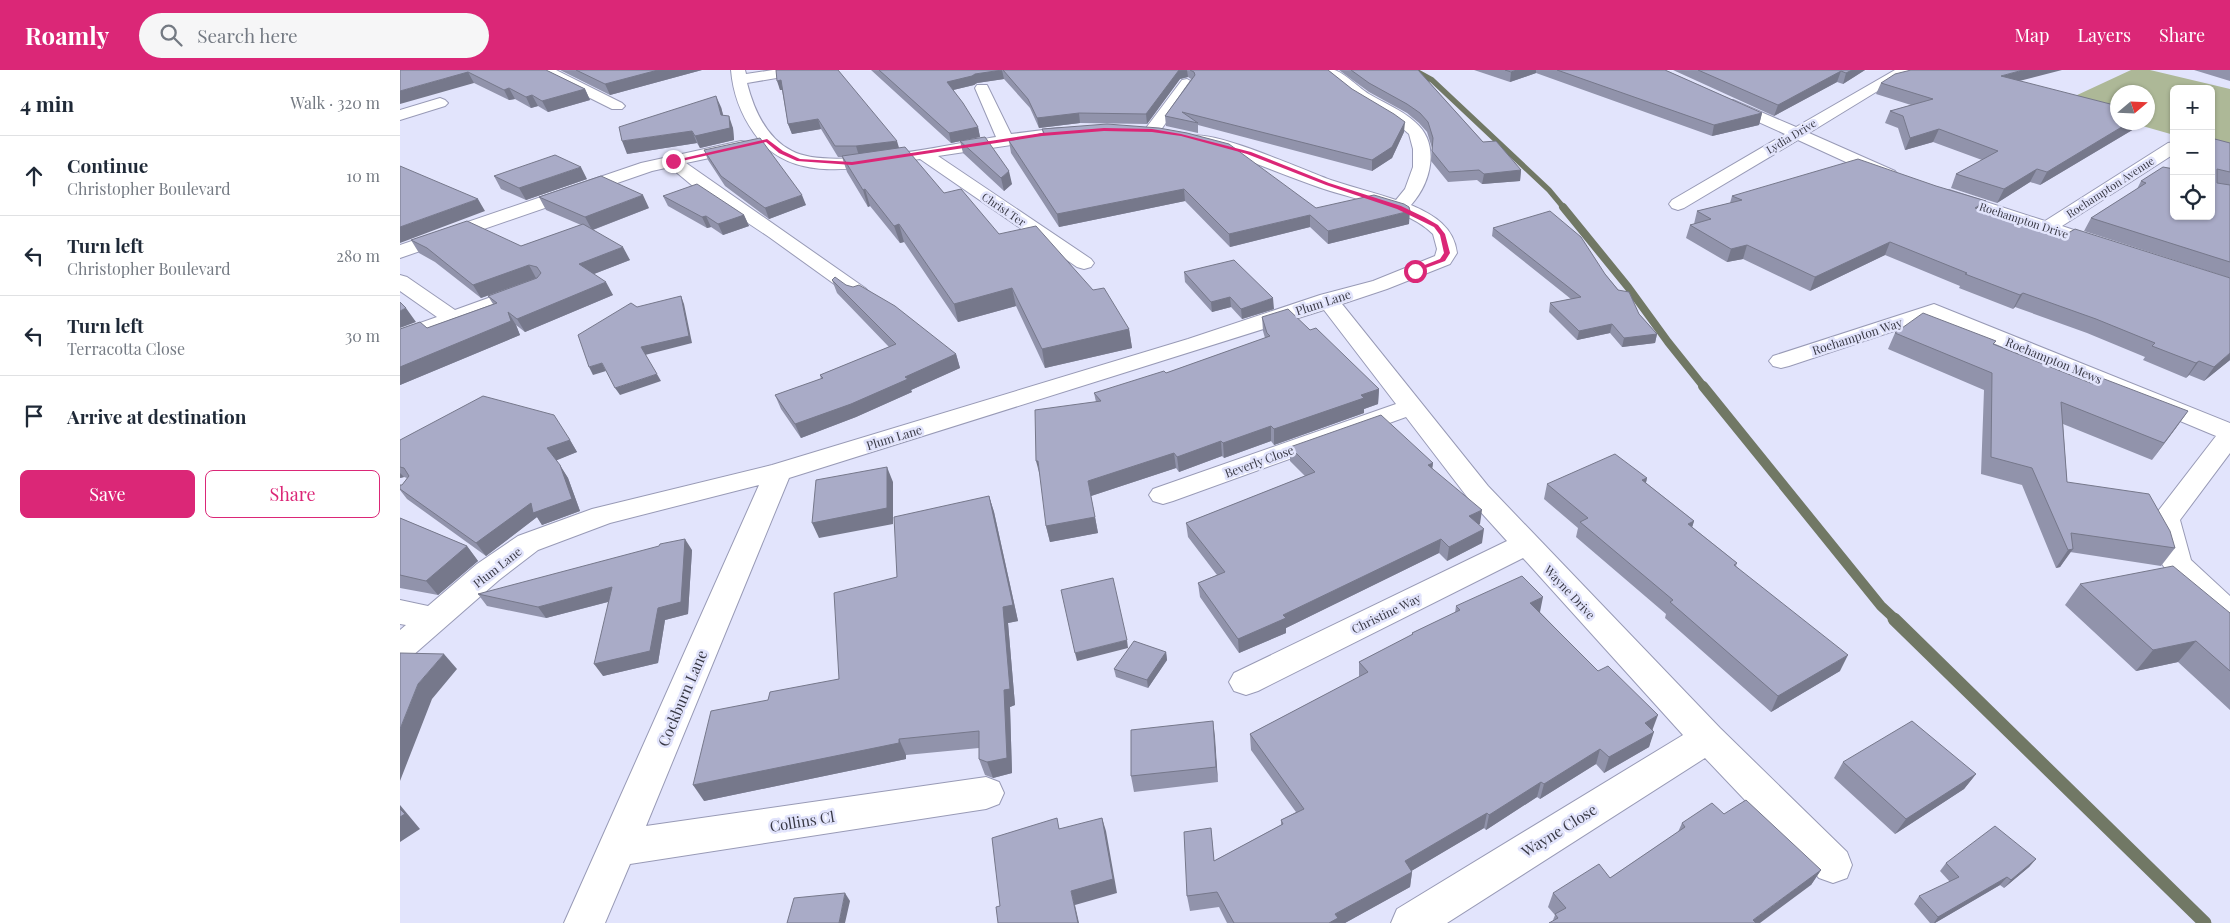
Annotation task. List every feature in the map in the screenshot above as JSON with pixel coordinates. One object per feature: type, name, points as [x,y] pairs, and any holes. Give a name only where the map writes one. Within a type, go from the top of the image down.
[{"type":"street","points":[[545,70],[617,106]]},
{"type":"street","points":[[800,70],[738,75],[750,114],[767,140],[781,152],[799,160],[833,164],[866,162],[1006,140],[1073,132]]},
{"type":"street","points":[[1187,83],[1145,130],[1176,134],[1249,153],[1328,184],[1399,208],[1414,190],[1420,178],[1420,142],[1414,129],[1390,111],[1358,94],[1342,80],[1326,70]]},
{"type":"street","name":"Lydia Drive","points":[[1678,204],[1905,70]]},
{"type":"street","points":[[982,88],[1006,140]]},
{"type":"street","points":[[1708,94],[1884,174],[1902,180]]},
{"type":"street","points":[[400,115],[440,103]]},
{"type":"street","points":[[400,252],[647,167],[767,140]]},
{"type":"street","name":"Roehampton Avenue","points":[[2046,228],[2170,149]]},
{"type":"street","name":"Christ Ter","points":[[923,154],[1084,264]]},
{"type":"street","points":[[673,161],[690,178],[726,199],[794,244],[858,292]]},
{"type":"street","points":[[2140,168],[2165,175]]},
{"type":"street","name":"Roehampton Drive","points":[[1929,189],[2120,252]]},
{"type":"street","name":"Plum Lane","points":[[400,648],[488,572],[528,543],[602,516],[778,472],[1196,344],[1328,300],[1380,285],[1443,260],[1447,253],[1446,244],[1443,235],[1436,226],[1399,208]]},
{"type":"street","points":[[400,281],[453,318]]},
{"type":"street","points":[[400,338],[537,286]]},
{"type":"street","name":"Wayne Drive","points":[[1328,300],[1478,492],[1525,545],[1708,738],[1833,865]]},
{"type":"street","name":"Roehampton Way","points":[[1781,361],[1934,311]]},
{"type":"street","name":"Roehampton Mews","points":[[1934,311],[2230,434]]},
{"type":"street","name":"Beverly Close","points":[[1163,495],[1410,407]]},
{"type":"street","points":[[2230,434],[2166,519],[2177,564],[2230,614]]},
{"type":"street","name":"Cockburn Lane","points":[[584,923],[618,848],[778,472]]},
{"type":"street","name":"Christine Way","points":[[1246,682],[1525,545]]},
{"type":"street","points":[[400,612],[434,619]]},
{"type":"street","name":"Wayne Close","points":[[1411,923],[1708,738]]},
{"type":"street","name":"Collins Cl","points":[[618,848],[986,793]]},
{"type":"green space","points":[[2131,70],[2150,70],[2213,85],[2170,85],[2170,134],[2155,130],[2155,85],[2110,85],[2110,117],[2060,103]]},
{"type":"green space","points":[[2215,85],[2230,89],[2230,152],[2215,147]]},
{"type":"building","points":[[400,70],[546,70],[585,89],[542,101],[532,95],[526,97],[509,88],[504,90],[468,72],[400,91]]},
{"type":"building","points":[[576,70],[658,70],[605,84]]},
{"type":"building","points":[[776,70],[838,70],[897,141],[856,146],[835,146],[818,119],[788,124],[781,80],[777,81]]},
{"type":"building","points":[[879,70],[1002,70],[975,74],[947,82],[978,127],[949,133]]},
{"type":"building","points":[[1003,70],[1179,70],[1146,114],[1079,113],[1037,118],[1028,99]]},
{"type":"building","points":[[1190,70],[1328,70],[1352,89],[1405,122],[1392,147],[1372,160],[1182,112],[1198,123],[1165,116],[1195,75]]},
{"type":"building","points":[[1351,70],[1418,70],[1483,142],[1496,141],[1521,170],[1484,174],[1479,170],[1449,172],[1432,151],[1433,138],[1428,122],[1420,113],[1369,83]]},
{"type":"building","points":[[1557,70],[1665,70],[1762,113],[1714,125]]},
{"type":"building","points":[[1698,70],[1852,70],[1846,73],[1841,71],[1778,105]]},
{"type":"building","points":[[1911,70],[2023,70],[2001,76],[2110,104],[2110,130],[2117,130],[2047,172],[2037,169],[2004,189],[1956,174],[1998,151],[1939,129],[1910,138],[1903,116],[1890,111],[1933,99],[1881,83],[1895,74]]},
{"type":"building","points":[[716,96],[721,115],[729,116],[730,128],[695,136],[692,131],[622,141],[619,127]]},
{"type":"building","points":[[1107,124],[1159,128],[1229,144],[1316,208],[1374,195],[1404,204],[1409,207],[1410,211],[1328,231],[1310,215],[1229,234],[1184,189],[1057,214],[1009,141],[1044,133],[1042,129]]},
{"type":"building","points":[[985,137],[1009,171],[1001,178],[960,141]]},
{"type":"building","points":[[760,138],[802,195],[765,208],[721,176],[704,150]]},
{"type":"building","points":[[2215,139],[2230,143],[2230,172],[2217,169],[2217,183],[2230,185],[2230,262],[2091,218],[2146,183],[2141,181],[2163,167],[2170,168],[2170,220],[2215,220]]},
{"type":"building","points":[[905,147],[944,193],[961,189],[999,234],[1036,226],[1093,290],[1104,288],[1129,329],[1042,349],[1012,288],[954,304],[899,224],[894,226],[865,189],[863,190],[842,156]]},
{"type":"building","points":[[555,155],[581,167],[519,188],[494,176]]},
{"type":"building","points":[[1858,159],[1986,201],[1975,208],[2051,233],[2063,236],[2075,229],[2230,278],[2230,353],[2214,367],[2199,361],[2196,363],[2152,346],[2155,343],[2096,319],[2023,293],[2020,295],[1890,242],[1815,277],[1747,245],[1731,249],[1690,225],[1711,219],[1697,211],[1742,200],[1732,196]]},
{"type":"building","points":[[400,166],[478,199],[400,227]]},
{"type":"building","points":[[601,176],[643,195],[585,217],[539,197]]},
{"type":"building","points":[[697,184],[744,215],[718,224],[706,216],[702,217],[663,196]]},
{"type":"building","points":[[1550,211],[1581,237],[1605,274],[1618,290],[1629,292],[1639,314],[1657,334],[1624,338],[1612,324],[1579,331],[1550,303],[1581,297],[1493,228]]},
{"type":"building","points":[[467,221],[521,246],[583,224],[623,247],[579,264],[606,282],[517,319],[508,312],[511,321],[400,367],[400,329],[420,322],[427,328],[497,303],[488,296],[537,278],[541,273],[537,267],[529,265],[473,285],[427,248],[411,240]]},
{"type":"building","points":[[1234,260],[1273,298],[1241,309],[1230,297],[1211,302],[1184,272]]},
{"type":"building","points":[[835,277],[846,285],[853,287],[859,285],[895,306],[956,354],[905,377],[908,379],[851,404],[795,424],[775,395],[823,378],[820,375],[896,344],[832,280]]},
{"type":"building","points":[[681,296],[689,336],[641,347],[657,374],[615,388],[602,363],[589,367],[578,335],[631,303],[637,307]]},
{"type":"building","points":[[400,302],[406,308],[400,311]]},
{"type":"building","points":[[1288,309],[1310,330],[1316,328],[1379,389],[1361,395],[1364,398],[1274,429],[1271,426],[1177,457],[1174,453],[1088,481],[1095,517],[1046,526],[1038,461],[1036,461],[1035,410],[1101,401],[1094,393],[1164,371],[1166,373],[1270,336],[1267,333],[1262,317]]},
{"type":"building","points":[[1923,313],[1996,341],[1993,344],[2093,384],[2099,377],[2188,411],[2164,443],[2061,402],[2067,482],[2149,494],[2170,531],[2175,548],[2071,533],[2073,549],[2068,550],[2032,468],[1991,457],[1992,373],[1895,333]]},
{"type":"building","points":[[483,396],[554,415],[570,440],[547,448],[560,465],[572,499],[533,513],[531,503],[476,543],[400,489],[400,485],[409,476],[404,468],[400,467],[400,440]]},
{"type":"building","points":[[1381,415],[1433,463],[1428,465],[1482,510],[1469,516],[1484,529],[1449,547],[1441,539],[1283,615],[1286,618],[1238,639],[1198,583],[1225,572],[1186,523],[1315,472],[1290,447]]},
{"type":"building","points":[[1615,454],[1647,478],[1642,480],[1694,521],[1688,524],[1737,563],[1734,565],[1848,655],[1778,696],[1670,602],[1673,600],[1580,522],[1588,518],[1547,484]]},
{"type":"building","points":[[887,467],[887,508],[812,523],[816,480]]},
{"type":"building","points":[[989,496],[1013,605],[1003,607],[1010,689],[1004,690],[1007,758],[987,762],[979,759],[979,731],[899,739],[899,743],[693,785],[711,711],[768,700],[770,692],[839,679],[834,593],[897,577],[894,517]]},
{"type":"building","points":[[400,518],[467,546],[426,581],[400,575]]},
{"type":"building","points":[[685,539],[681,602],[658,608],[650,651],[594,664],[612,587],[538,607],[478,594],[659,546],[660,544]]},
{"type":"building","points":[[2173,566],[2230,613],[2230,671],[2196,641],[2153,650],[2080,584]]},
{"type":"building","points":[[1522,576],[1543,597],[1530,603],[1598,671],[1608,666],[1658,715],[1645,723],[1654,732],[1609,757],[1600,749],[1544,784],[1541,782],[1489,815],[1487,813],[1405,861],[1412,872],[1335,914],[1338,918],[1329,923],[1234,923],[1217,892],[1187,896],[1184,832],[1211,828],[1214,861],[1283,824],[1281,820],[1304,809],[1250,734],[1368,672],[1359,662],[1412,633],[1460,610],[1456,606]]},
{"type":"building","points":[[1113,578],[1127,640],[1075,653],[1061,590]]},
{"type":"building","points":[[1134,641],[1166,652],[1147,680],[1114,669]]},
{"type":"building","points":[[400,653],[444,654],[418,684],[400,729]]},
{"type":"building","points":[[1213,721],[1216,767],[1131,776],[1131,730]]},
{"type":"building","points":[[1912,721],[1976,774],[1906,819],[1843,762]]},
{"type":"building","points":[[1746,800],[1821,870],[1753,920],[1756,923],[1549,923],[1558,918],[1555,914],[1566,908],[1553,893],[1599,864],[1610,878],[1685,827],[1682,823],[1712,803],[1724,814]]},
{"type":"building","points":[[400,809],[405,814],[400,817]]},
{"type":"building","points":[[1057,818],[1059,829],[1102,818],[1113,879],[1071,891],[1078,923],[998,923],[996,907],[1000,906],[992,838]]},
{"type":"building","points":[[1995,826],[2036,859],[2011,880],[2007,877],[1938,917],[1919,896],[1959,877],[1946,863]]},
{"type":"building","points":[[845,893],[839,923],[787,923],[794,898]]},
{"type":"waterway","points":[[1414,70],[1432,80],[1549,190],[1564,208]]},
{"type":"waterway","points":[[1563,207],[1628,287],[1704,387]]},
{"type":"waterway","points":[[1703,386],[1881,606],[1896,620]]},
{"type":"waterway","points":[[1894,619],[2205,923]]},
{"type":"route","points":[[673,161],[767,140],[781,152],[799,160],[852,164],[1042,135],[1104,129],[1131,129],[1181,135],[1249,153],[1328,184],[1399,208],[1436,226],[1443,235],[1447,253],[1443,260],[1415,271]]}]
